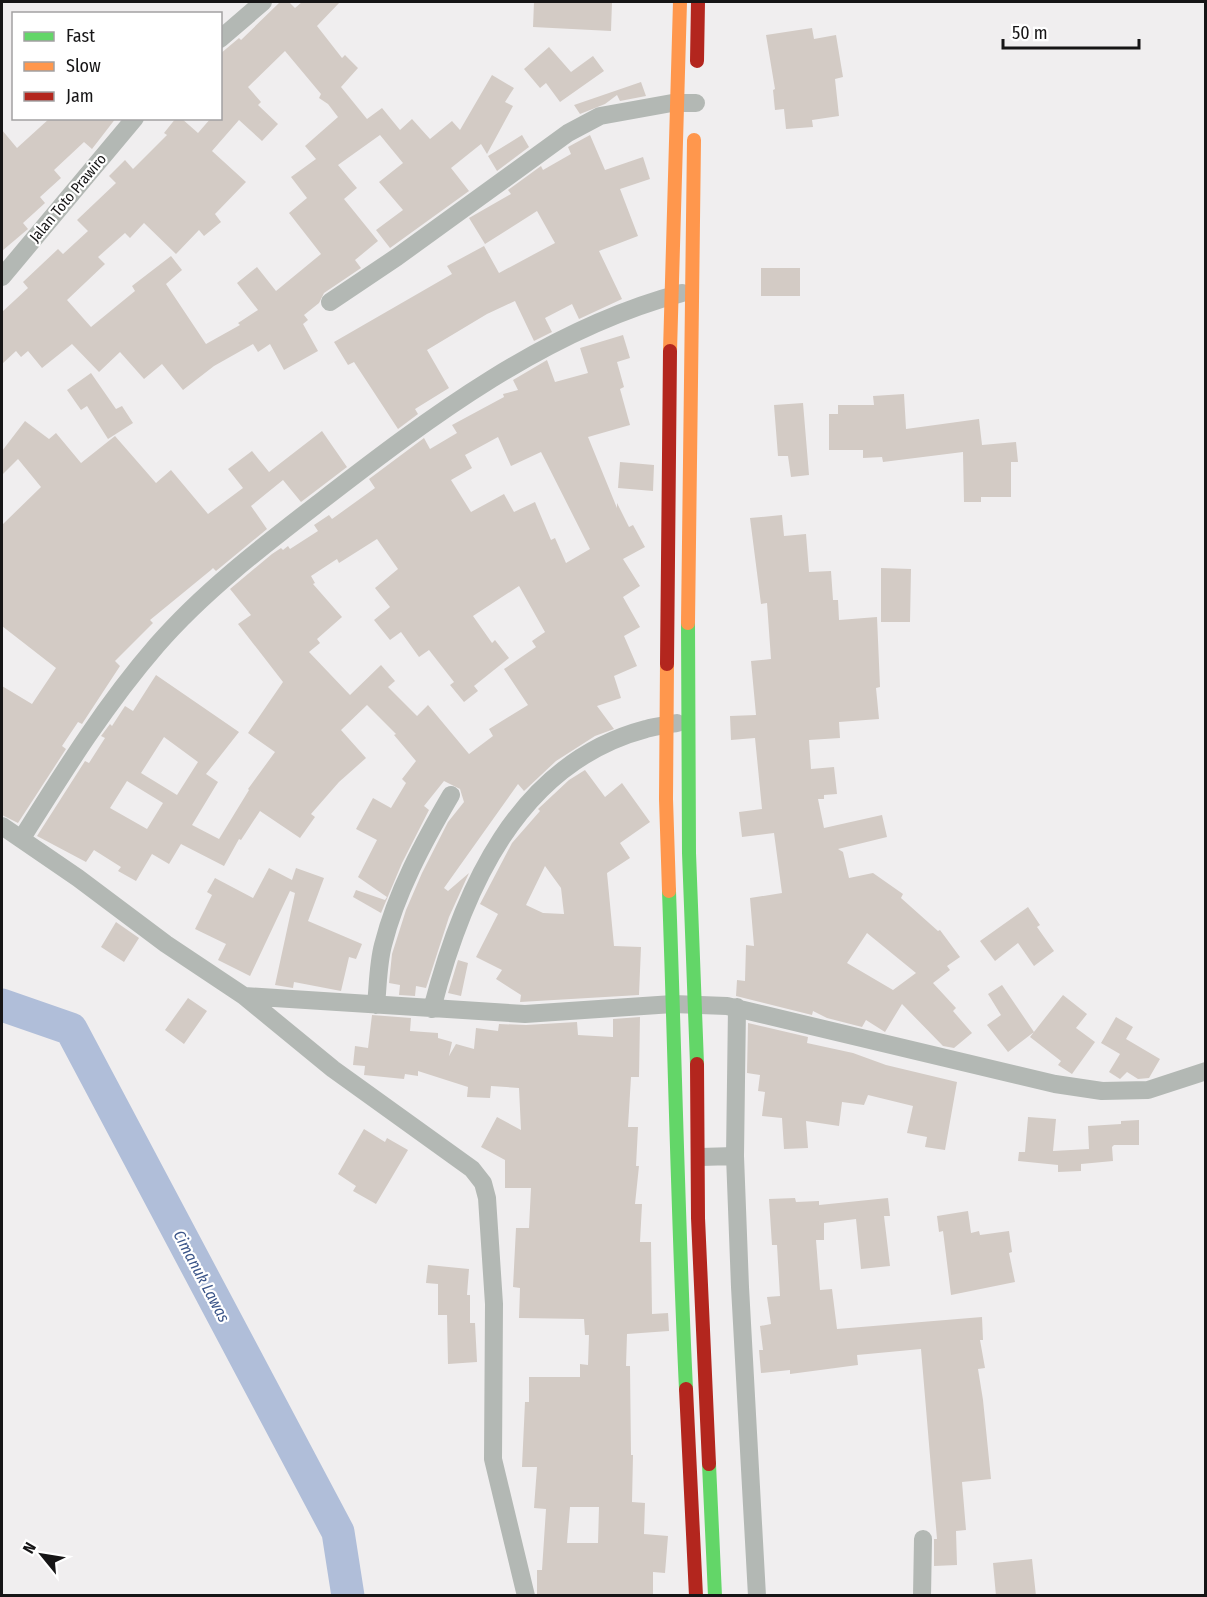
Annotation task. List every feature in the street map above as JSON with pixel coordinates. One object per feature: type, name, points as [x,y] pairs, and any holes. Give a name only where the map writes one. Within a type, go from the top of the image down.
[{"type":"main road","points":[[680,2],[691,291],[687,721],[689,866],[717,1005],[700,1157],[698,1218],[715,1596]]},
{"type":"main road","points":[[696,1596],[678,1214],[679,1157],[666,1005],[667,868],[657,727],[669,479],[662,298],[698,2]]},
{"type":"main road","points":[[669,479],[689,478]]},
{"type":"main road","points":[[667,868],[689,866]]},
{"type":"main road","points":[[679,1157],[700,1157]]},
{"type":"main road","points":[[683,1309],[702,1306]]},
{"type":"main road","points":[[693,1528],[712,1526]]},
{"type":"street","points":[[222,37],[263,2]]},
{"type":"street","points":[[330,302],[397,257],[568,133],[600,116],[685,103]]},
{"type":"street","name":"Jalan Toto Prawiro","points":[[2,277],[133,120]]},
{"type":"street","points":[[22,838],[109,704],[158,644],[206,595],[336,490],[461,397],[593,324],[662,298],[691,291]]},
{"type":"street","points":[[432,1009],[447,949],[463,912],[504,833],[521,808],[543,785],[575,762],[613,741],[657,727],[687,721]]},
{"type":"street","points":[[376,1005],[382,947],[392,916],[427,837],[451,795]]},
{"type":"street","points":[[2,826],[22,838],[166,944],[244,996],[333,1070],[472,1169],[483,1182],[487,1198],[494,1304],[494,1460],[526,1596]]},
{"type":"street","points":[[244,996],[545,1014],[580,1009],[717,1005],[1044,1081],[1102,1091],[1148,1090],[1206,1071]]},
{"type":"street","points":[[717,1005],[735,1156],[757,1596]]},
{"type":"street","points":[[700,1157],[735,1156]]},
{"type":"street","points":[[922,1596],[923,1539]]},
{"type":"building","points":[[280,2],[289,2],[295,8],[302,2],[340,2],[317,26],[342,58],[345,55],[358,68],[341,87],[367,119],[382,108],[400,130],[412,119],[430,139],[452,121],[460,130],[492,75],[514,88],[505,102],[513,106],[487,154],[481,144],[451,168],[469,191],[390,248],[376,230],[403,210],[379,182],[403,163],[380,135],[338,165],[357,188],[344,199],[378,241],[355,260],[361,268],[324,293],[319,303],[304,315],[308,320],[303,324],[318,351],[284,370],[270,344],[258,352],[253,344],[214,366],[183,390],[162,364],[144,379],[120,352],[99,372],[72,344],[42,368],[28,351],[21,357],[16,351],[2,364],[2,312],[28,288],[23,282],[58,249],[63,254],[88,231],[77,220],[116,183],[109,176],[125,160],[133,169],[167,135],[164,133],[174,120],[183,120],[198,133],[209,120],[222,120],[222,52],[239,38],[241,40]],"holes":[[[285,51],[321,94],[319,98],[328,104],[338,117],[305,146],[316,159],[291,177],[307,198],[289,213],[321,254],[276,291],[257,267],[237,283],[258,310],[238,323],[240,325],[206,344],[166,284],[182,270],[171,256],[132,286],[135,291],[91,327],[67,300],[105,264],[98,257],[125,233],[130,238],[144,223],[176,254],[199,230],[204,236],[221,222],[215,214],[246,182],[212,151],[239,120],[262,141],[278,124],[258,105],[261,102],[248,87]]]},
{"type":"building","points":[[534,2],[612,2],[611,31],[533,27]]},
{"type":"building","points":[[812,28],[814,39],[836,35],[843,77],[835,79],[839,116],[812,120],[813,127],[786,129],[784,109],[775,110],[773,90],[775,89],[766,35]]},
{"type":"building","points":[[549,47],[571,72],[593,56],[604,71],[560,102],[546,83],[540,88],[524,69]]},
{"type":"building","points":[[641,82],[646,96],[620,101],[617,95],[605,104],[580,114],[574,105]]},
{"type":"building","points":[[48,120],[114,120],[92,149],[84,142],[54,170],[61,178],[40,197],[45,203],[23,223],[28,229],[2,251],[2,130],[17,148]]},
{"type":"building","points":[[522,135],[529,147],[497,171],[488,156]]},
{"type":"building","points":[[590,135],[605,170],[643,157],[650,179],[620,189],[638,236],[599,251],[622,299],[579,319],[572,304],[545,318],[552,332],[534,341],[515,301],[487,314],[427,350],[449,388],[415,409],[418,414],[398,429],[354,362],[348,365],[334,342],[452,274],[447,266],[484,246],[499,273],[555,243],[537,211],[485,244],[469,218],[511,194],[508,190],[541,166],[543,170],[571,154],[568,147]]},
{"type":"building","points":[[761,268],[800,268],[800,296],[761,296]]},
{"type":"building","points":[[623,335],[630,358],[617,362],[624,387],[620,389],[630,425],[588,437],[617,508],[617,503],[629,527],[633,525],[645,547],[623,559],[640,586],[623,597],[640,627],[624,636],[637,666],[614,676],[621,698],[597,706],[614,729],[595,736],[556,761],[524,791],[518,784],[444,888],[448,891],[469,873],[449,917],[426,988],[416,986],[415,996],[399,995],[400,985],[389,983],[392,954],[406,910],[422,873],[448,822],[464,802],[460,789],[444,781],[424,806],[429,810],[402,863],[381,913],[353,897],[356,890],[385,900],[387,897],[358,877],[377,840],[356,829],[373,798],[391,808],[406,783],[402,779],[416,761],[394,735],[396,734],[367,705],[341,730],[366,758],[339,782],[311,814],[315,817],[300,838],[260,811],[241,840],[239,839],[224,866],[181,844],[169,864],[152,854],[136,881],[118,871],[121,867],[94,850],[86,862],[37,836],[85,761],[89,763],[105,738],[101,736],[110,724],[112,726],[125,706],[133,711],[156,675],[239,732],[206,774],[218,782],[192,825],[219,839],[248,789],[275,752],[248,733],[283,682],[238,624],[251,615],[230,589],[272,554],[288,546],[290,549],[318,531],[314,525],[329,515],[332,519],[375,488],[369,479],[424,438],[430,449],[457,433],[452,425],[504,397],[503,394],[518,390],[513,380],[547,360],[555,382],[588,373],[580,348]],"holes":[[[498,437],[511,466],[541,452],[590,549],[566,563],[555,538],[551,540],[535,502],[514,512],[504,494],[471,512],[451,480],[472,468],[465,455]],[[377,539],[398,569],[375,588],[390,607],[374,620],[390,640],[401,632],[419,657],[429,650],[454,682],[450,685],[464,702],[478,691],[474,686],[509,658],[495,640],[492,643],[473,616],[519,586],[545,632],[532,641],[536,647],[504,669],[528,705],[489,729],[493,736],[469,754],[428,705],[417,716],[388,687],[395,681],[381,665],[350,695],[309,652],[320,643],[317,639],[342,617],[313,584],[315,583],[311,576],[337,559],[339,563]],[[164,737],[198,762],[177,795],[141,773]],[[127,781],[163,803],[147,829],[110,808]]]},
{"type":"building","points":[[91,373],[116,409],[122,406],[133,423],[108,439],[87,406],[81,410],[67,390]]},
{"type":"building","points":[[904,394],[906,429],[979,419],[982,445],[1016,442],[1018,462],[1011,462],[1011,497],[981,497],[981,502],[964,502],[963,452],[883,462],[882,457],[863,458],[863,450],[829,450],[829,414],[838,414],[838,405],[874,405],[873,396]]},
{"type":"building","points":[[803,403],[809,475],[791,477],[788,456],[778,456],[774,405]]},
{"type":"building","points":[[25,421],[49,439],[56,433],[81,463],[115,436],[156,483],[171,470],[208,514],[243,488],[228,469],[252,451],[269,472],[322,431],[347,467],[301,502],[283,480],[251,506],[267,529],[216,571],[213,568],[150,620],[153,623],[115,661],[120,666],[82,724],[78,722],[62,746],[66,749],[18,823],[2,815],[2,686],[32,704],[56,668],[2,626],[2,525],[41,487],[18,459],[2,475],[2,451]]},
{"type":"building","points":[[620,462],[654,465],[653,491],[618,488]]},
{"type":"building","points":[[782,515],[784,536],[806,534],[809,572],[831,571],[833,600],[838,600],[839,620],[877,617],[880,687],[876,688],[879,719],[839,722],[840,738],[809,740],[811,769],[834,767],[837,794],[824,795],[824,799],[818,799],[824,828],[882,815],[887,837],[838,849],[843,852],[849,878],[873,873],[903,894],[901,898],[938,931],[940,930],[960,957],[947,966],[950,970],[933,983],[956,1008],[953,1011],[972,1033],[954,1048],[943,1046],[902,1004],[885,1032],[866,1020],[862,1027],[827,1018],[813,1011],[812,1015],[736,996],[737,980],[745,981],[746,945],[754,946],[750,898],[782,893],[774,833],[742,837],[739,812],[762,809],[755,738],[731,740],[730,716],[756,715],[751,661],[771,659],[767,603],[761,604],[750,518]],"holes":[[[867,933],[916,973],[893,990],[847,963]]]},
{"type":"building","points":[[881,568],[911,569],[910,622],[881,622]]},
{"type":"building","points":[[585,770],[605,797],[622,783],[650,822],[620,843],[630,858],[607,873],[614,946],[641,947],[639,995],[520,1002],[521,995],[496,979],[502,970],[476,957],[498,914],[480,904],[512,843],[540,811],[538,809],[569,780]],"holes":[[[545,866],[561,888],[564,914],[543,913],[526,905]]]},
{"type":"building","points":[[269,868],[292,880],[296,868],[324,878],[308,921],[362,944],[356,959],[349,957],[341,991],[294,982],[293,988],[275,985],[295,893],[290,891],[250,976],[218,960],[226,944],[195,929],[212,895],[207,892],[215,878],[253,898]]},
{"type":"building","points":[[1028,907],[1040,925],[1037,927],[1054,951],[1034,966],[1018,943],[995,961],[980,941]]},
{"type":"building","points":[[116,922],[139,938],[124,962],[101,947]]},
{"type":"building","points":[[458,960],[468,963],[461,996],[448,993]]},
{"type":"building","points":[[1002,985],[1034,1032],[1008,1052],[987,1025],[1001,1015],[988,994]]},
{"type":"building","points":[[1063,995],[1087,1014],[1076,1028],[1095,1042],[1072,1074],[1058,1065],[1061,1061],[1030,1037]]},
{"type":"building","points":[[188,998],[207,1011],[184,1044],[165,1030]]},
{"type":"building","points":[[372,1015],[411,1018],[410,1031],[438,1033],[438,1038],[452,1042],[449,1056],[456,1044],[474,1049],[476,1028],[498,1031],[499,1024],[577,1022],[578,1035],[613,1037],[613,1019],[640,1017],[639,1077],[631,1077],[628,1127],[638,1127],[636,1166],[639,1166],[635,1204],[642,1204],[640,1242],[651,1242],[652,1314],[668,1313],[669,1331],[627,1334],[626,1366],[630,1366],[631,1455],[633,1455],[632,1502],[645,1503],[644,1534],[668,1536],[665,1573],[653,1572],[653,1596],[537,1596],[537,1570],[542,1570],[546,1509],[534,1508],[537,1467],[522,1467],[525,1402],[529,1402],[529,1377],[580,1377],[580,1364],[588,1365],[589,1335],[585,1335],[584,1319],[519,1318],[520,1288],[513,1287],[516,1228],[529,1228],[531,1188],[505,1188],[505,1160],[481,1147],[497,1117],[521,1130],[519,1088],[491,1086],[490,1098],[467,1097],[468,1087],[418,1071],[418,1076],[405,1074],[404,1079],[364,1075],[365,1066],[353,1065],[355,1046],[368,1048]],"holes":[[[570,1507],[599,1507],[598,1543],[567,1543]]]},
{"type":"building","points":[[1116,1017],[1133,1027],[1126,1039],[1160,1059],[1149,1078],[1138,1079],[1127,1072],[1120,1079],[1109,1072],[1120,1054],[1101,1043]]},
{"type":"building","points":[[748,1023],[808,1037],[807,1043],[853,1053],[886,1065],[957,1082],[945,1150],[925,1147],[927,1137],[907,1133],[913,1106],[868,1095],[864,1105],[842,1102],[839,1126],[806,1121],[808,1148],[784,1149],[782,1118],[762,1116],[765,1092],[758,1091],[760,1075],[747,1073]]},
{"type":"building","points":[[1028,1117],[1056,1119],[1053,1151],[1089,1149],[1088,1126],[1121,1124],[1121,1121],[1139,1120],[1139,1145],[1114,1145],[1112,1147],[1113,1161],[1081,1164],[1081,1171],[1058,1172],[1058,1165],[1018,1161],[1019,1152],[1025,1152]]},
{"type":"building","points":[[364,1129],[385,1142],[387,1138],[408,1150],[376,1204],[353,1191],[356,1186],[338,1174]]},
{"type":"building","points":[[795,1198],[796,1202],[819,1201],[819,1205],[888,1198],[890,1216],[884,1216],[890,1266],[861,1269],[856,1219],[824,1223],[824,1240],[816,1240],[820,1290],[832,1289],[837,1329],[982,1317],[983,1340],[980,1340],[985,1368],[978,1369],[991,1479],[962,1482],[966,1530],[956,1531],[957,1565],[934,1566],[934,1539],[937,1539],[921,1349],[857,1355],[858,1365],[790,1374],[790,1370],[761,1373],[759,1350],[763,1350],[760,1326],[771,1324],[767,1297],[780,1296],[777,1245],[772,1245],[769,1199]]},
{"type":"building","points":[[968,1211],[971,1233],[979,1231],[980,1235],[1009,1231],[1012,1252],[1009,1253],[1015,1282],[951,1295],[943,1231],[939,1232],[937,1216]]},
{"type":"building","points":[[428,1265],[469,1269],[467,1295],[470,1295],[470,1323],[475,1323],[477,1362],[448,1364],[447,1315],[438,1315],[438,1284],[426,1283]]},
{"type":"building","points":[[1032,1559],[1036,1596],[996,1596],[993,1563]]},
{"type":"waterway","name":"Cimanuk Lawas","points":[[2,1005],[71,1029],[338,1532],[348,1596]]},
{"type":"traffic: fast","points":[[688,623],[689,853],[697,1064]]},
{"type":"traffic: fast","points":[[669,891],[686,1389]]},
{"type":"traffic: fast","points":[[709,1464],[715,1596]]},
{"type":"traffic: slow","points":[[670,351],[680,2]]},
{"type":"traffic: slow","points":[[688,623],[694,140]]},
{"type":"traffic: slow","points":[[667,664],[666,799],[669,891]]},
{"type":"traffic: jam","points":[[697,61],[698,2]]},
{"type":"traffic: jam","points":[[667,664],[670,351]]},
{"type":"traffic: jam","points":[[697,1064],[698,1218],[709,1464]]},
{"type":"traffic: jam","points":[[686,1389],[696,1596]]}]
